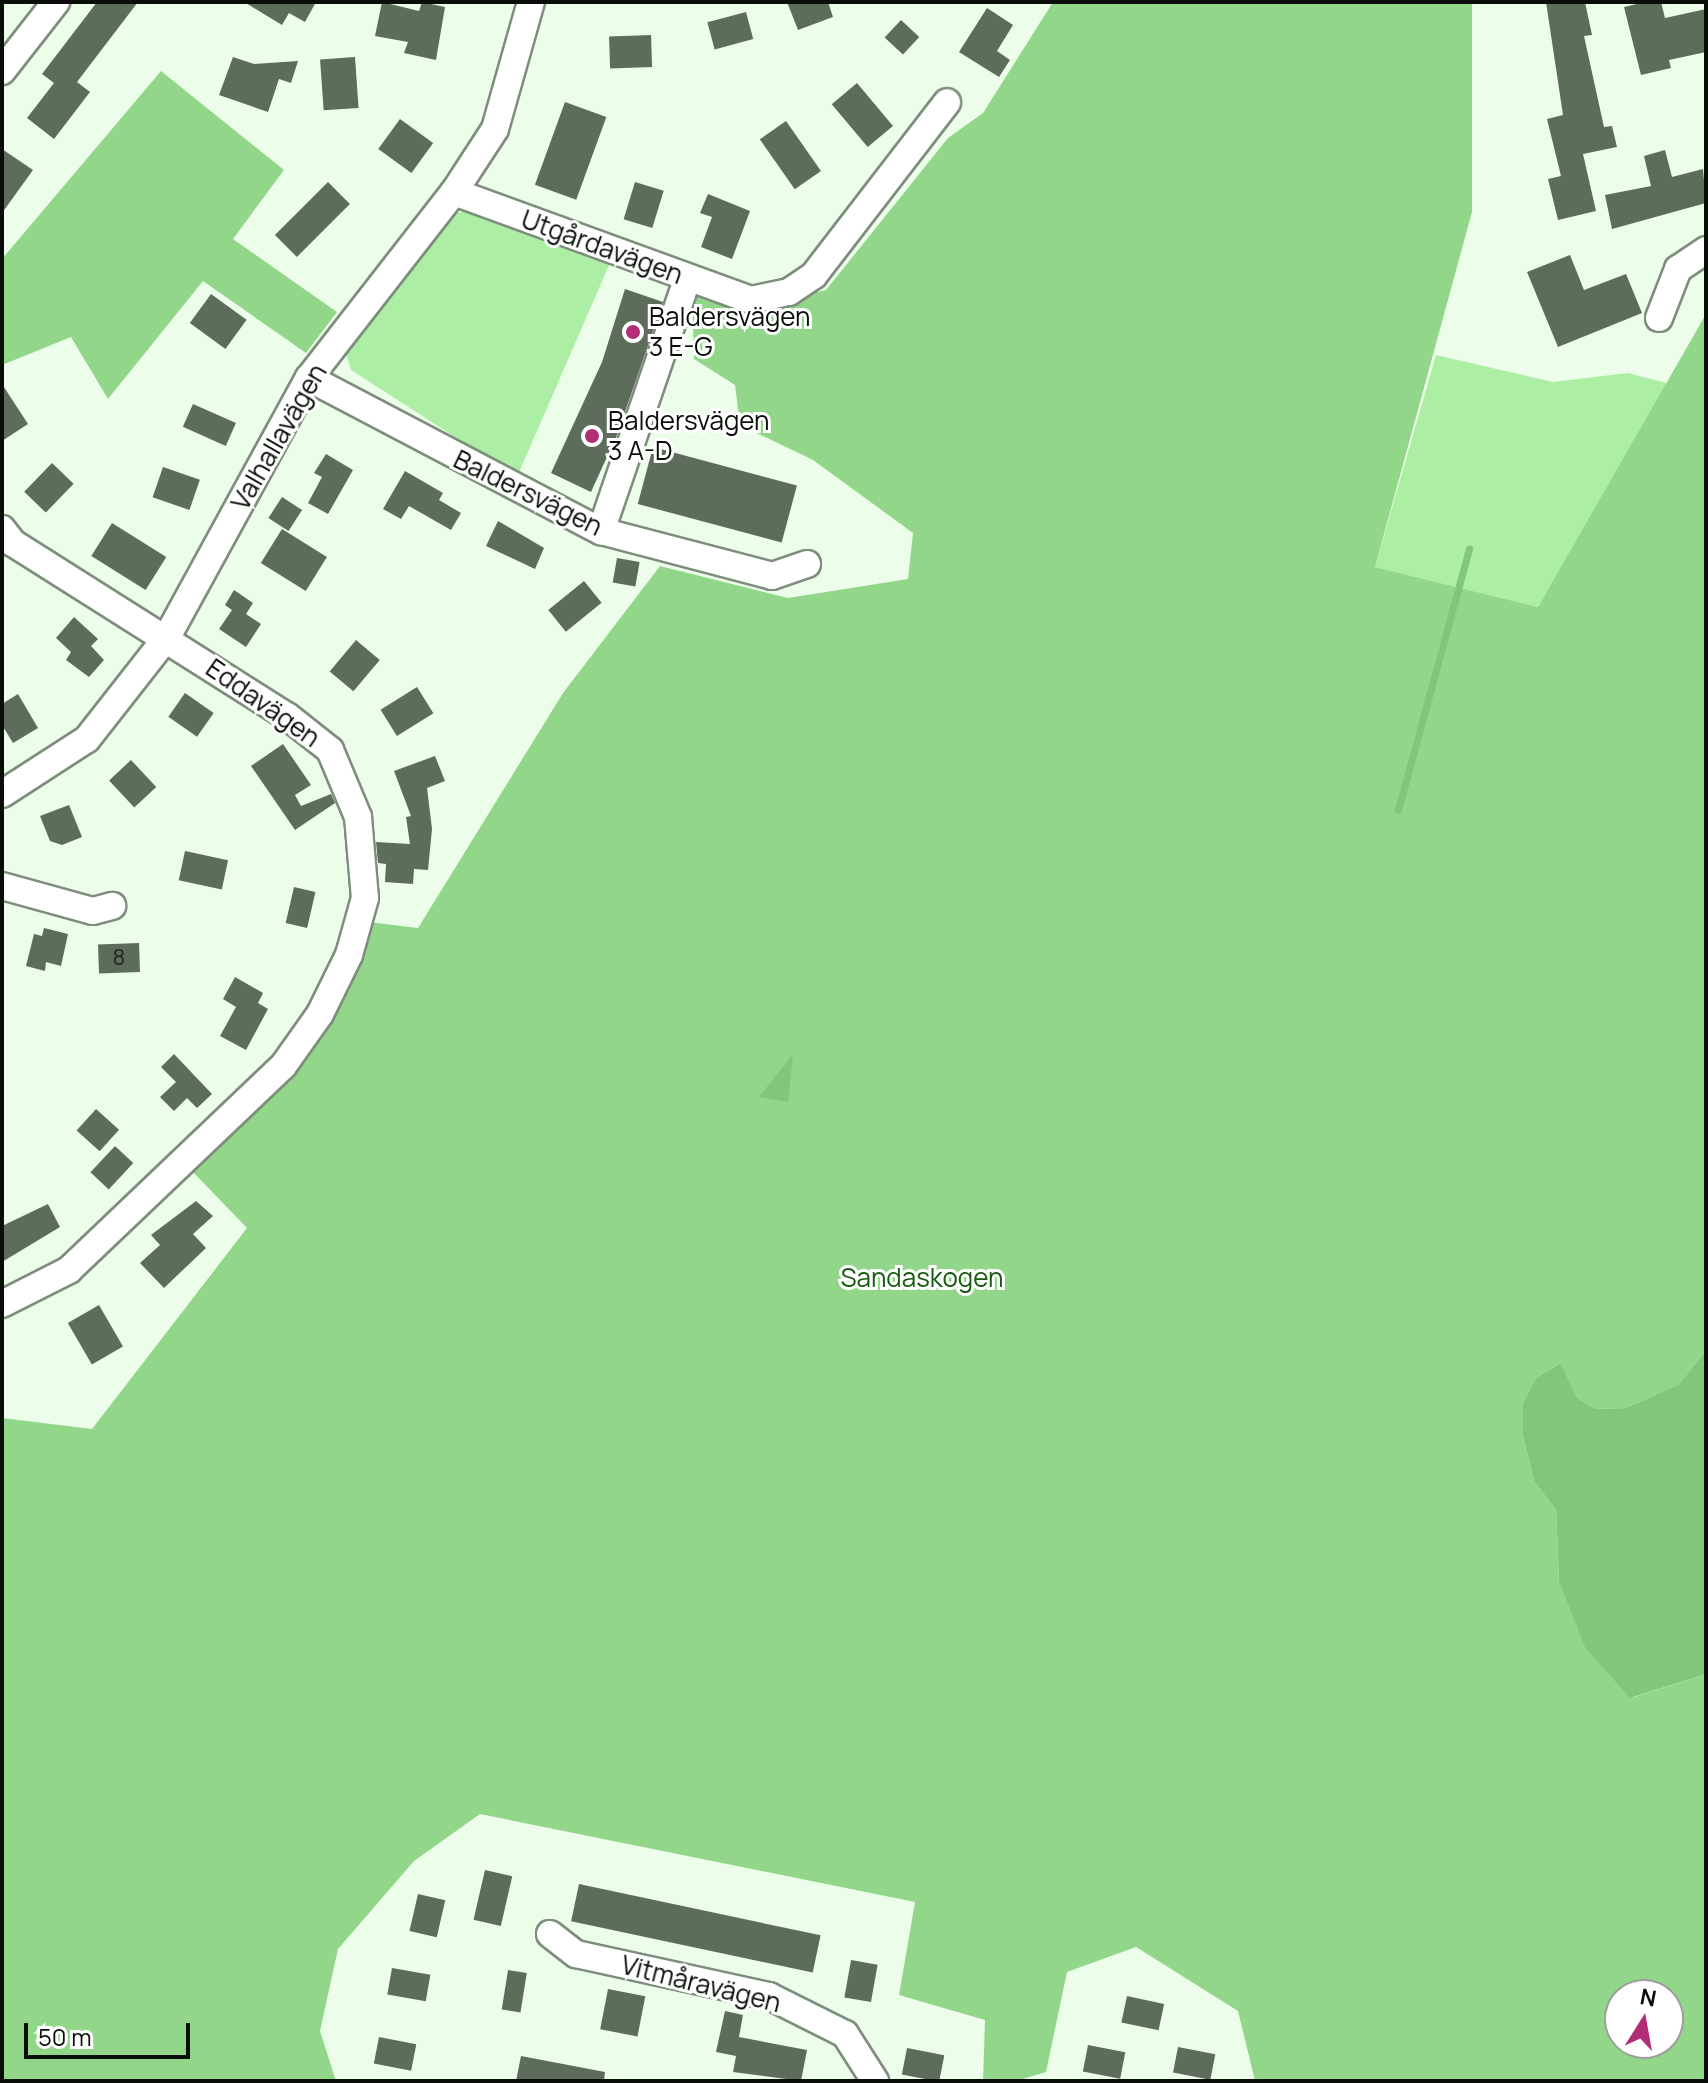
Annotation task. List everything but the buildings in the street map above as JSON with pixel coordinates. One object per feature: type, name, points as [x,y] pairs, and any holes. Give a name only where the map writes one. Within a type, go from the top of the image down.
[{"type":"street","points":[[7,54],[56,2]]},
{"type":"street","name":"Valhallavägen","points":[[2,794],[87,739],[167,637],[309,378],[454,192],[495,129],[531,2]]},
{"type":"street","name":"Utgårdavägen","points":[[454,192],[687,280],[751,300],[789,292],[814,275],[947,102]]},
{"type":"street","points":[[1659,318],[1678,269],[1704,252]]},
{"type":"street","points":[[601,531],[687,280]]},
{"type":"street","name":"Baldersvägen","points":[[309,378],[601,531],[772,576],[807,564]]},
{"type":"street","name":"Eddavägen","points":[[2,529],[13,543],[167,637],[330,750],[358,817],[365,898],[349,955],[320,1014],[283,1066],[69,1270],[2,1304]]},
{"type":"street","points":[[2,886],[93,911],[112,906]]},
{"type":"street","name":"Vitmåravägen","points":[[550,1934],[576,1954],[769,1996],[845,2034],[875,2081]]},
{"type":"shaded area","points":[[471,210],[610,263],[517,477],[351,370],[346,354],[453,214]]},
{"type":"shaded area","points":[[1436,355],[1553,382],[1628,373],[1670,384],[1538,607],[1375,567]]},
{"type":"shaded area","points":[[793,1054],[788,1102],[759,1097]]},
{"type":"shaded area","points":[[1706,1350],[1706,1674],[1630,1698],[1585,1647],[1559,1581],[1556,1510],[1534,1481],[1523,1436],[1523,1403],[1536,1378],[1561,1363],[1577,1398],[1596,1409],[1626,1408],[1679,1384]]},
{"type":"green space","name":"Sandaskogen","points":[[1053,2],[1472,2],[1472,212],[1375,567],[1538,607],[1706,314],[1706,1350],[1679,1384],[1626,1408],[1596,1409],[1577,1398],[1561,1363],[1536,1378],[1523,1403],[1523,1436],[1534,1481],[1556,1510],[1559,1581],[1631,1698],[1706,1674],[1706,2081],[1255,2081],[1238,2011],[1136,1947],[1067,1972],[1046,2072],[1016,2081],[983,2081],[985,2020],[899,1995],[915,1902],[480,1814],[414,1861],[338,1949],[320,2031],[336,2081],[2,2081],[2,1418],[92,1429],[247,1228],[191,1170],[292,1072],[369,922],[418,928],[563,693],[660,566],[788,598],[908,579],[913,533],[813,460],[740,425],[735,385],[694,359],[692,294],[749,307],[826,290],[948,138],[983,113]]},
{"type":"green space","points":[[161,71],[284,170],[233,239],[337,312],[306,353],[203,281],[108,399],[71,337],[2,365],[2,259]]},
{"type":"waterway","points":[[1398,810],[1469,548]]},
{"type":"place","name":"Baldersvägen 3 E-G","points":[[633,332]]},
{"type":"place","name":"Baldersvägen 3 A-D","points":[[592,436]]}]
